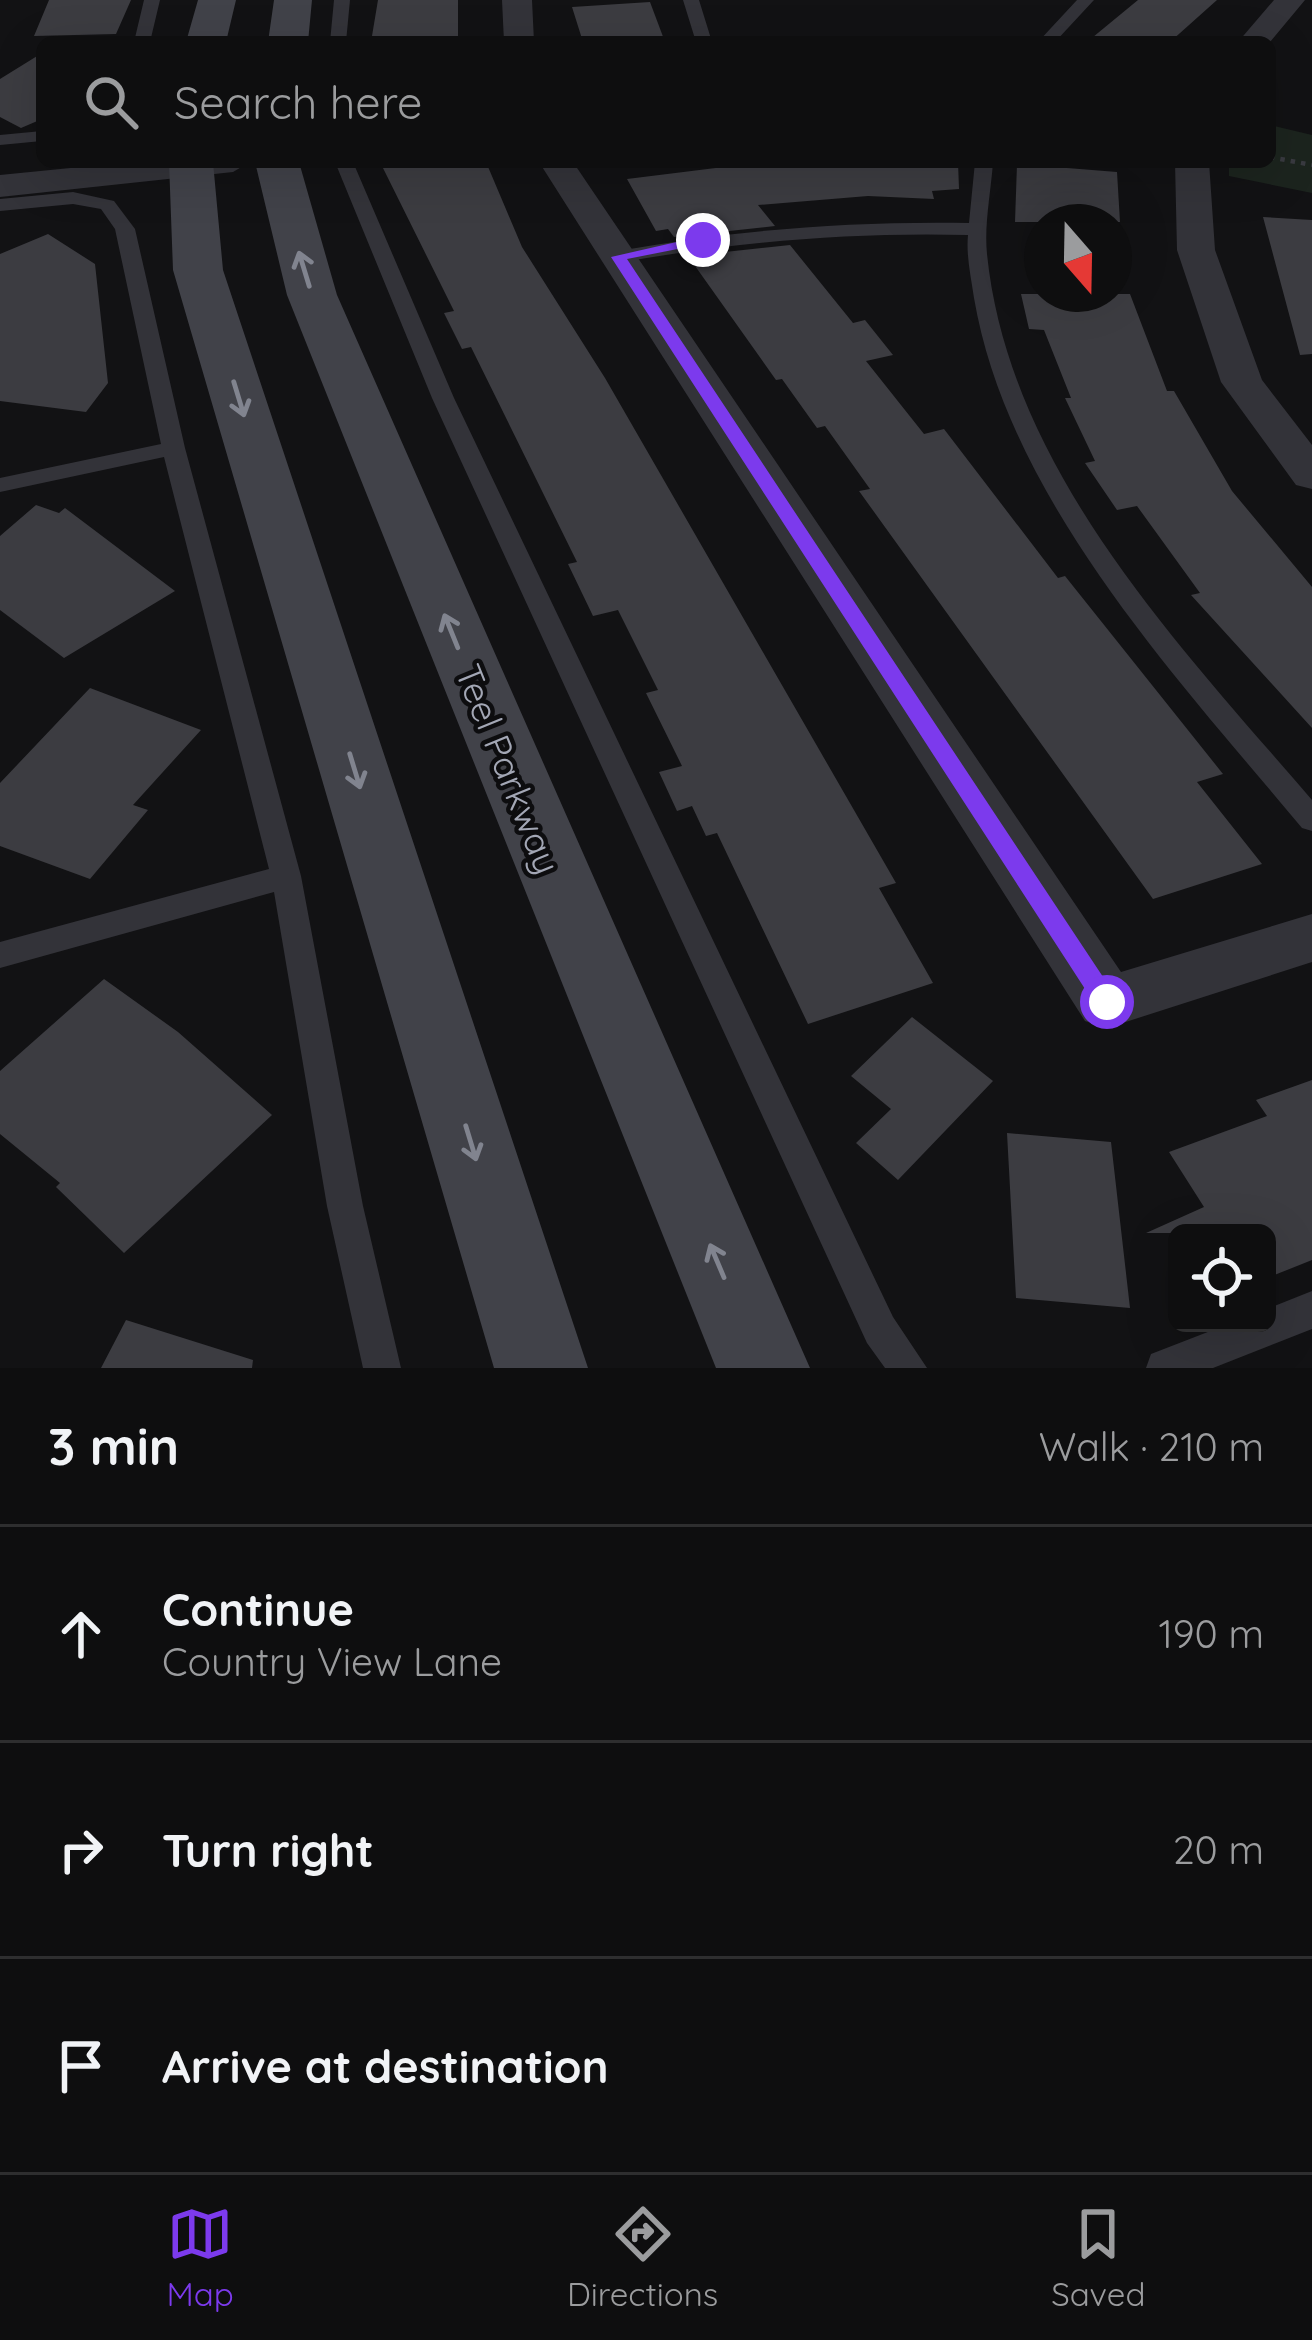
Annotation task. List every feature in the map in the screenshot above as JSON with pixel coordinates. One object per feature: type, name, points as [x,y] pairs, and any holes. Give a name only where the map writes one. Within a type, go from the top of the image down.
[{"type":"main road","points":[[208,36],[217,0]]},
{"type":"main road","points":[[288,36],[293,0]]},
{"type":"main road","points":[[205,168],[198,270],[541,1368]]},
{"type":"main road","name":"Teel Parkway","points":[[279,168],[312,295],[763,1368]]},
{"type":"street","points":[[517,0],[520,36]]},
{"type":"street","points":[[1258,36],[1290,0]]},
{"type":"street","points":[[0,161],[36,158]]},
{"type":"street","points":[[0,186],[160,168]]},
{"type":"street","points":[[560,168],[1107,1002],[1312,938]]},
{"type":"street","points":[[1192,168],[1196,250],[1242,382],[1312,475]]},
{"type":"lane","points":[[143,36],[152,0]]},
{"type":"lane","points":[[339,36],[342,0]]},
{"type":"lane","points":[[691,0],[702,36]]},
{"type":"lane","points":[[1052,36],[1086,0]]},
{"type":"lane","points":[[0,140],[36,137]]},
{"type":"lane","points":[[347,168],[443,398],[880,1330],[908,1368]]},
{"type":"lane","points":[[984,168],[972,229],[994,341],[1028,428],[1064,496],[1120,580],[1312,820]]},
{"type":"lane","points":[[0,205],[73,198],[107,206],[124,229],[173,448],[286,876],[345,1206],[382,1368]]},
{"type":"lane","points":[[618,257],[814,228],[972,229]]},
{"type":"lane","points":[[0,485],[173,448]]},
{"type":"lane","points":[[0,956],[286,876]]},
{"type":"lane","points":[[1165,1368],[1312,1310]]},
{"type":"path","points":[[1276,158],[1312,165]]},
{"type":"shaded area","points":[[1276,126],[1312,135],[1312,193],[1229,176],[1229,168],[1276,168]]},
{"type":"building","points":[[49,0],[131,0],[116,34],[34,36]]},
{"type":"building","points":[[378,0],[458,0],[458,36],[372,36]]},
{"type":"building","points":[[1138,0],[1217,0],[1177,36],[1094,36]]},
{"type":"building","points":[[650,2],[663,36],[581,36],[572,7]]},
{"type":"building","points":[[36,57],[36,122],[21,128],[0,117],[0,79]]},
{"type":"building","points":[[383,168],[489,168],[522,247],[605,378],[896,883],[879,888],[933,983],[808,1024],[717,833],[706,836],[692,806],[677,811],[659,772],[682,766],[646,693],[658,690],[618,610],[593,616],[568,564],[577,562],[471,347],[462,349],[444,313],[454,311]]},
{"type":"building","points":[[716,168],[958,168],[959,189],[932,191],[934,199],[868,196],[758,205],[775,226],[674,237],[668,229],[656,231],[627,179]]},
{"type":"building","points":[[1017,168],[1117,172],[1119,204],[1024,204],[1024,222],[1015,222]]},
{"type":"building","points":[[1263,217],[1312,220],[1312,354],[1300,355]]},
{"type":"building","points":[[48,234],[95,264],[108,383],[86,412],[0,401],[0,254]]},
{"type":"building","points":[[790,245],[853,323],[865,320],[893,355],[866,361],[924,434],[944,429],[1058,578],[1065,576],[1223,774],[1197,782],[1262,864],[1153,899],[859,491],[870,489],[825,426],[817,428],[782,379],[776,380],[688,256]]},
{"type":"building","points":[[1132,299],[1167,391],[1174,391],[1232,491],[1312,587],[1312,728],[1191,595],[1200,593],[1137,506],[1117,510],[1085,463],[1095,461],[1065,398],[1071,398],[1044,330],[1029,329],[1025,312],[1132,312]]},
{"type":"building","points":[[36,505],[59,513],[65,508],[175,591],[64,658],[0,610],[0,536]]},
{"type":"building","points":[[90,688],[201,730],[133,805],[148,810],[90,879],[0,846],[0,783]]},
{"type":"building","points":[[104,979],[178,1032],[272,1115],[124,1253],[56,1187],[60,1183],[0,1134],[0,1071]]},
{"type":"building","points":[[912,1017],[993,1081],[898,1180],[856,1143],[891,1109],[851,1076]]},
{"type":"building","points":[[1312,1080],[1312,1260],[1276,1274],[1276,1224],[1168,1224],[1168,1233],[1146,1233],[1204,1207],[1169,1152],[1267,1116],[1256,1100]]},
{"type":"building","points":[[1007,1133],[1111,1142],[1130,1308],[1016,1298]]},
{"type":"building","points":[[126,1320],[253,1360],[252,1368],[101,1368]]},
{"type":"route","points":[[703,240],[618,257],[1107,1002]]}]
